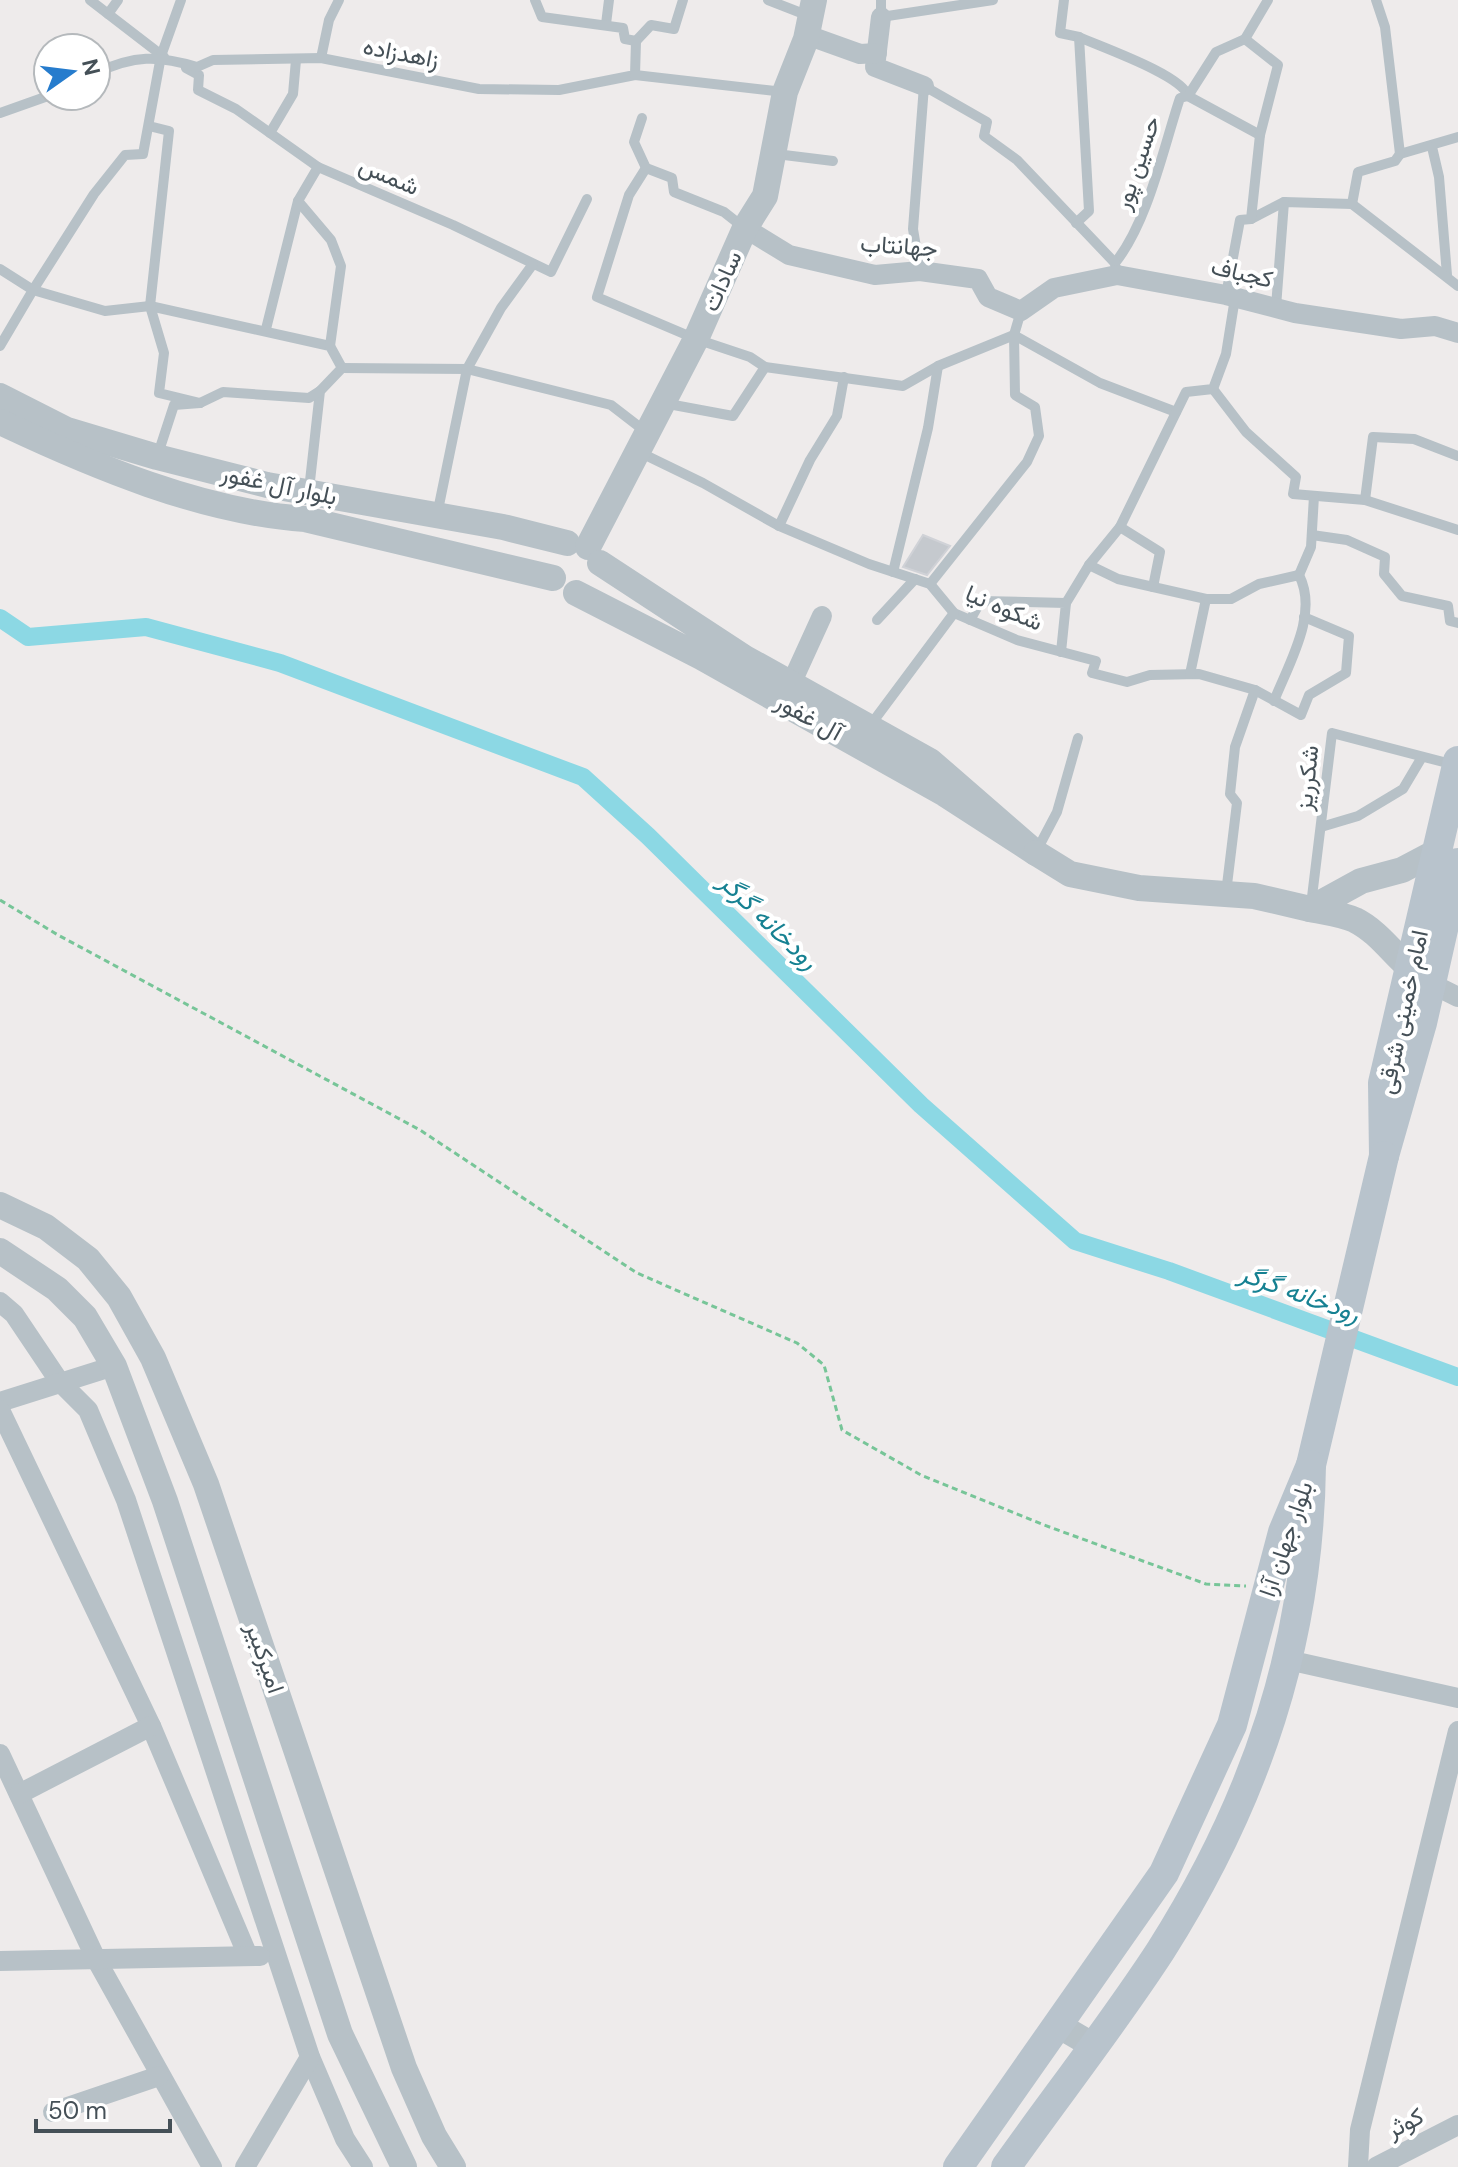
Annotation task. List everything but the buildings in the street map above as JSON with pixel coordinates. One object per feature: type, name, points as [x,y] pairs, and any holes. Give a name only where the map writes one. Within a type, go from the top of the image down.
[{"type":"main road","name":"امام خمینی شرقی","points":[[1311,1465],[1384,1156],[1383,1083],[1420,977],[1448,857],[1457,763]]},
{"type":"main road","name":"بلوار جهان آرا","points":[[958,2167],[1164,1873],[1232,1725],[1283,1532],[1311,1465]]},
{"type":"main road","name":"بلوار جهان آرا","points":[[1006,2167],[1160,1952],[1229,1829],[1269,1733],[1288,1660],[1310,1537],[1311,1465]]},
{"type":"street","points":[[881,9],[875,67],[924,86]]},
{"type":"street","points":[[810,17],[860,54],[877,53]]},
{"type":"street","name":"سادات","points":[[585,551],[696,339],[745,228],[765,196],[776,154],[785,92],[810,17]]},
{"type":"street","name":"جهانتاب","points":[[745,228],[789,255],[875,275],[920,271],[978,279],[988,297],[1021,311]]},
{"type":"street","name":"کجباف","points":[[1021,311],[1054,288],[1116,269],[1276,307],[1401,329],[1435,326],[1458,333]]},
{"type":"street","name":"بلوار آل غفور","points":[[0,396],[67,430],[157,457],[309,492],[437,515],[585,551]]},
{"type":"street","name":"بلوار آل غفور","points":[[0,422],[73,457],[263,516],[305,519],[553,578]]},
{"type":"street","points":[[556,551],[585,551],[598,577],[590,588],[576,593],[562,589],[553,578],[551,564],[556,551]]},
{"type":"street","name":"آل غفور","points":[[585,551],[745,658],[930,761],[1036,853]]},
{"type":"street","name":"آل غفور","points":[[576,593],[701,657],[918,779],[1070,874],[1139,888],[1254,896],[1354,920],[1389,945],[1420,977]]},
{"type":"street","points":[[791,684],[822,616]]},
{"type":"street","points":[[1310,909],[1361,881],[1448,857]]},
{"type":"street","points":[[1420,977],[1458,997]]},
{"type":"street","name":"امیرکبیر","points":[[0,1205],[46,1227],[88,1259],[119,1297],[153,1358],[206,1484],[404,2068],[434,2136],[453,2167]]},
{"type":"street","name":"امیرکبیر","points":[[0,1251],[57,1289],[85,1317],[114,1366],[175,1531],[340,2034],[404,2167]]},
{"type":"street","points":[[5,1311],[59,1381],[88,1410],[126,1500],[308,2050],[345,2139],[363,2167]]},
{"type":"street","points":[[0,1402],[114,1366]]},
{"type":"street","points":[[0,1410],[151,1726],[248,1956]]},
{"type":"street","points":[[1288,1660],[1458,1698]]},
{"type":"street","points":[[19,1794],[151,1726]]},
{"type":"street","points":[[1358,2167],[1360,2130],[1458,1731]]},
{"type":"street","points":[[0,1754],[96,1959],[212,2167]]},
{"type":"street","points":[[0,1961],[278,1956]]},
{"type":"street","points":[[1058,2025],[1092,2045]]},
{"type":"street","points":[[245,2167],[308,2050],[340,2034]]},
{"type":"street","points":[[53,2112],[159,2076]]},
{"type":"street","name":"کوثر","points":[[1376,2167],[1458,2125]]},
{"type":"lane","points":[[90,0],[161,56]]},
{"type":"lane","points":[[108,14],[118,0]]},
{"type":"lane","points":[[0,346],[94,194],[125,155],[143,154],[161,56],[181,0]]},
{"type":"lane","points":[[321,58],[329,20],[339,0]]},
{"type":"lane","points":[[535,0],[542,17],[623,28],[625,39],[636,41]]},
{"type":"lane","points":[[606,24],[609,0]]},
{"type":"lane","points":[[635,75],[636,41],[651,25],[674,29],[683,0]]},
{"type":"lane","points":[[768,0],[810,17]]},
{"type":"lane","points":[[881,9],[993,0]]},
{"type":"lane","points":[[1064,0],[1060,33],[1079,37],[1169,77],[1186,88],[1188,96],[1260,135]]},
{"type":"lane","name":"حسین پور","points":[[1116,269],[1138,221],[1180,98],[1188,96],[1216,52],[1245,39],[1267,0]]},
{"type":"lane","points":[[1376,0],[1385,27],[1400,154]]},
{"type":"lane","points":[[1076,223],[1089,211],[1090,184],[1079,37]]},
{"type":"lane","points":[[1245,39],[1278,65],[1260,135],[1251,219]]},
{"type":"lane","points":[[112,65],[161,56]]},
{"type":"lane","name":"زاهدزاده","points":[[161,56],[197,67],[213,60],[321,58],[479,89],[559,90],[635,75],[785,92]]},
{"type":"lane","name":"شمس","points":[[161,56],[199,75],[198,90],[236,109],[318,167],[533,264]]},
{"type":"lane","points":[[270,133],[293,94],[296,60]]},
{"type":"lane","points":[[920,271],[913,229],[924,86],[987,122],[984,136],[1017,160],[1116,269]]},
{"type":"lane","points":[[0,113],[32,102]]},
{"type":"lane","points":[[642,118],[634,142],[646,168],[672,178],[674,192],[724,212],[745,228]]},
{"type":"lane","points":[[149,126],[169,131],[150,306],[164,353],[159,393],[200,403]]},
{"type":"lane","points":[[1352,204],[1358,172],[1395,161],[1400,154],[1458,137]]},
{"type":"lane","points":[[1432,147],[1447,275]]},
{"type":"lane","points":[[776,154],[833,161]]},
{"type":"lane","points":[[266,329],[298,201],[318,167]]},
{"type":"lane","points":[[646,168],[629,195],[597,297],[696,339],[750,357],[765,367],[903,386],[938,366],[1014,335]]},
{"type":"lane","points":[[437,515],[467,369],[501,308],[533,264],[551,272],[587,199]]},
{"type":"lane","points":[[298,201],[331,240],[341,266],[330,346],[342,368]]},
{"type":"lane","points":[[1276,307],[1284,202]]},
{"type":"lane","points":[[1213,389],[1226,354],[1240,220],[1251,219],[1284,202],[1352,204],[1458,286]]},
{"type":"lane","points":[[1443,222],[1458,220]]},
{"type":"lane","points":[[0,269],[33,290],[105,311],[150,306],[266,329],[330,346]]},
{"type":"lane","points":[[157,457],[174,405],[200,403],[223,392],[309,398],[342,368],[467,369],[611,405],[642,442],[703,483],[779,526],[930,584],[1027,462],[1039,436],[1035,407],[1015,395],[1014,335],[1021,311]]},
{"type":"lane","points":[[1014,335],[1100,383],[1176,412]]},
{"type":"lane","points":[[893,572],[917,481],[938,366]]},
{"type":"lane","points":[[662,403],[733,416],[765,367]]},
{"type":"lane","points":[[779,526],[810,460],[837,416],[844,377]]},
{"type":"lane","points":[[1061,652],[1066,603],[1089,565],[1120,527],[1186,392],[1213,389]]},
{"type":"lane","points":[[1213,389],[1246,432],[1296,477],[1293,494],[1365,500],[1458,530]]},
{"type":"lane","points":[[309,492],[320,391]]},
{"type":"lane","points":[[1365,500],[1373,437],[1414,439],[1458,456]]},
{"type":"lane","points":[[1299,575],[1311,547],[1314,496]]},
{"type":"lane","points":[[1120,527],[1160,552],[1153,587]]},
{"type":"lane","points":[[1312,535],[1347,540],[1385,557],[1384,574],[1402,596],[1448,606],[1450,621],[1458,623]]},
{"type":"lane","points":[[1089,565],[1118,579],[1206,599],[1231,599],[1259,584],[1299,575]]},
{"type":"lane","points":[[1274,701],[1304,617],[1308,591],[1299,575]]},
{"type":"lane","points":[[877,620],[915,579]]},
{"type":"lane","name":"شکوه نیا","points":[[930,584],[954,613],[1017,640],[1096,661],[1092,673],[1127,682],[1150,675],[1190,674],[1255,690],[1301,715],[1309,695],[1346,673],[1349,636],[1304,617]]},
{"type":"lane","points":[[1190,674],[1206,599]]},
{"type":"lane","points":[[970,620],[981,601],[1066,603]]},
{"type":"lane","points":[[869,727],[954,613]]},
{"type":"lane","points":[[1226,894],[1237,803],[1230,794],[1235,747],[1255,690]]},
{"type":"lane","name":"شکرریز","points":[[1310,909],[1332,733],[1422,757],[1403,789],[1358,816],[1321,827]]},
{"type":"lane","points":[[1036,853],[1057,812],[1078,738]]},
{"type":"lane","points":[[1422,757],[1457,763]]},
{"type":"path","points":[[0,900],[58,935],[420,1130],[637,1273],[797,1343],[824,1365],[842,1430],[921,1475],[1206,1584],[1268,1587]]},
{"type":"waterway","name":"رودخانه گرگر","points":[[0,618],[28,637],[146,627],[280,663],[583,777],[648,836],[921,1105],[1075,1241],[1169,1271],[1458,1377]]}]
